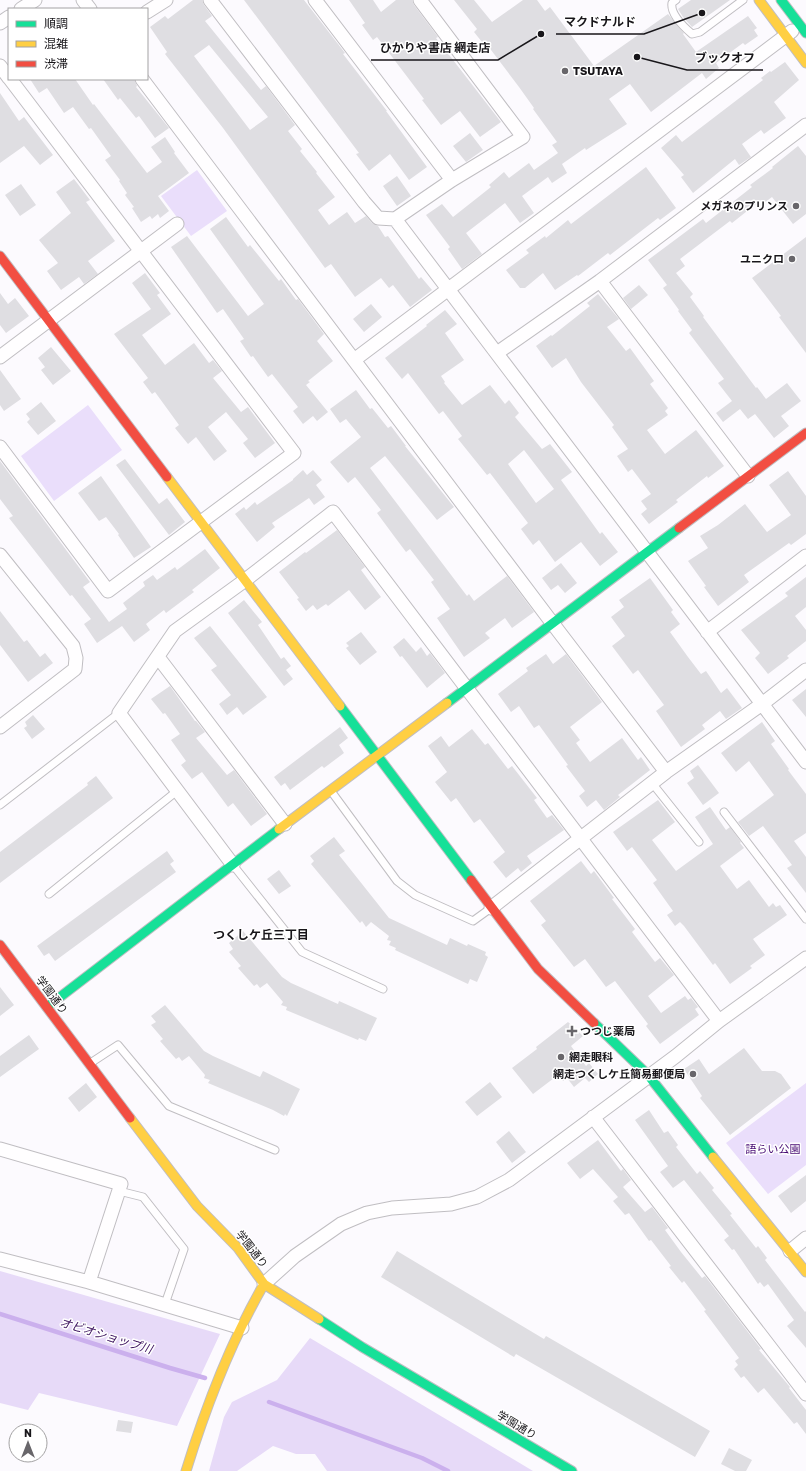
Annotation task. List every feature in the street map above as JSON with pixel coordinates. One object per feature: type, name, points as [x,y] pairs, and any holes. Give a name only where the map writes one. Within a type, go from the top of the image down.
[{"type":"street","points":[[23,8],[35,0]]},
{"type":"street","points":[[83,0],[89,8]]},
{"type":"street","points":[[148,11],[166,0]]},
{"type":"street","points":[[210,0],[368,208],[378,218],[395,219],[452,180],[523,137],[420,0]]},
{"type":"street","points":[[315,0],[452,180]]},
{"type":"street","points":[[759,0],[806,63]]},
{"type":"street","points":[[354,360],[785,36],[803,29],[781,0]]},
{"type":"street","points":[[0,66],[8,78]]},
{"type":"street","points":[[0,447],[108,592],[294,453],[10,80]]},
{"type":"street","points":[[143,80],[666,772]]},
{"type":"street","points":[[497,353],[600,281],[806,125]]},
{"type":"street","points":[[395,219],[646,553],[806,762]]},
{"type":"street","points":[[0,357],[177,224]]},
{"type":"street","points":[[0,256],[538,969],[648,1075],[806,1272]]},
{"type":"street","points":[[600,281],[748,476]]},
{"type":"street","points":[[47,1007],[285,824],[553,624],[806,432]]},
{"type":"street","points":[[233,865],[119,713],[175,631],[244,581],[333,512],[719,1021]]},
{"type":"street","points":[[0,555],[73,646],[76,658],[75,669],[0,727]]},
{"type":"street","points":[[707,632],[806,556]]},
{"type":"street","points":[[158,657],[285,824]]},
{"type":"street","points":[[491,908],[666,772],[762,704],[806,670]]},
{"type":"street","name":"学園通り","points":[[0,945],[197,1206],[238,1248],[264,1284],[362,1347],[572,1471]]},
{"type":"street","points":[[186,1471],[220,1373],[253,1303],[264,1284],[295,1256],[341,1224],[367,1213],[386,1209],[451,1204],[477,1197],[509,1180],[593,1118],[719,1021],[806,958]]},
{"type":"street","points":[[593,1118],[806,1394]]},
{"type":"street","points":[[0,1151],[121,1184],[89,1282]]},
{"type":"street","points":[[790,1251],[806,1238]]},
{"type":"street","points":[[0,1259],[89,1282],[242,1328]]},
{"type":"lane","points":[[676,0],[672,3],[671,7],[683,26],[692,34],[700,32],[743,0]]},
{"type":"lane","points":[[0,805],[119,713]]},
{"type":"lane","points":[[652,783],[699,842]]},
{"type":"lane","points":[[49,894],[177,791]]},
{"type":"lane","points":[[331,791],[397,881],[414,895],[473,921],[491,908]]},
{"type":"lane","points":[[724,812],[806,919]]},
{"type":"lane","points":[[233,865],[302,952],[383,989]]},
{"type":"lane","points":[[89,1064],[118,1045],[169,1106],[275,1150]]},
{"type":"lane","points":[[119,1190],[143,1197],[184,1249],[166,1304]]},
{"type":"green space","points":[[197,170],[227,211],[191,236],[161,196]]},
{"type":"green space","points":[[88,405],[122,450],[54,501],[21,456]]},
{"type":"green space","name":"語らい公園","points":[[806,1083],[806,1165],[768,1194],[726,1143]]},
{"type":"shaded area","points":[[0,1271],[220,1334],[177,1426],[39,1393],[28,1410],[0,1403]]},
{"type":"shaded area","points":[[310,1338],[533,1471],[327,1471],[315,1454],[296,1454],[273,1446],[237,1471],[209,1471],[224,1417],[232,1402],[277,1380]]},
{"type":"building","points":[[193,0],[202,0],[212,16],[205,21],[261,90],[266,86],[295,125],[288,131],[302,149],[300,151],[335,197],[318,210],[329,225],[347,212],[355,223],[366,216],[372,223],[378,226],[385,237],[388,236],[419,279],[421,277],[432,290],[410,307],[393,285],[389,288],[381,278],[355,297],[331,264],[325,268],[223,128],[165,54],[167,52],[150,27],[165,16],[168,19]],"holes":[[[209,45],[268,117],[250,130],[194,56]]]},
{"type":"building","points":[[244,0],[304,0],[345,53],[343,54],[387,111],[427,167],[409,180],[390,154],[369,171],[356,154],[359,153]]},
{"type":"building","points":[[349,0],[373,0],[381,12],[396,0],[412,0],[414,5],[438,37],[436,38],[501,122],[480,137],[460,111],[441,125],[422,100],[424,99],[377,37],[373,40],[362,25],[365,23]]},
{"type":"building","points":[[454,0],[474,0],[492,22],[523,0],[537,0],[545,11],[550,7],[594,66],[668,14],[684,33],[683,34],[696,52],[748,16],[757,28],[754,30],[758,36],[745,45],[743,43],[716,63],[719,68],[706,79],[702,73],[651,112],[630,84],[609,99],[627,124],[586,150],[585,148],[562,164],[567,173],[552,183],[548,177],[522,196],[534,213],[520,223],[505,203],[466,233],[482,254],[462,269],[448,249],[450,247],[426,215],[442,204],[453,217],[491,187],[489,185],[504,172],[509,178],[529,163],[534,170],[558,153],[552,145],[557,142],[533,109],[534,108],[488,46],[486,47],[474,32],[477,29]]},
{"type":"building","points":[[691,0],[730,0],[692,27],[678,9]]},
{"type":"building","points":[[785,62],[799,80],[774,102],[786,118],[764,134],[761,130],[742,144],[751,157],[739,165],[735,159],[693,193],[681,177],[684,175],[661,148],[676,135],[682,142],[763,80],[761,78],[770,71],[771,72]]},
{"type":"building","points":[[31,80],[76,80],[93,105],[94,104],[147,173],[162,162],[151,147],[165,137],[175,152],[174,153],[189,173],[158,196],[169,211],[160,218],[158,214],[152,219],[150,216],[141,222],[132,208],[134,207],[125,195],[127,193],[119,181],[120,180],[105,160],[111,156],[91,128],[89,129],[73,107],[64,113],[47,88],[39,93]]},
{"type":"building","points":[[104,80],[134,80],[136,87],[169,128],[155,138],[139,116],[136,118],[120,98],[118,100]]},
{"type":"building","points":[[0,93],[19,121],[24,117],[53,155],[40,165],[24,146],[0,163]]},
{"type":"building","points":[[470,133],[483,150],[466,162],[453,146]]},
{"type":"building","points":[[798,146],[806,156],[806,214],[793,224],[772,197],[764,203],[761,200],[732,223],[730,221],[680,259],[685,266],[676,273],[693,294],[690,297],[704,316],[703,317],[756,388],[757,387],[766,399],[787,383],[801,401],[781,416],[789,426],[774,438],[755,414],[748,419],[740,409],[723,422],[716,413],[732,401],[718,383],[724,379],[689,333],[692,330],[663,288],[667,285],[648,260],[703,219],[706,223],[752,187],[750,185],[773,168],[772,167]]},
{"type":"building","points":[[646,167],[676,208],[660,220],[658,218],[610,255],[608,253],[578,276],[577,275],[555,290],[543,273],[525,288],[520,288],[506,270],[529,253],[526,250],[545,236],[546,238],[568,220],[571,224]]},
{"type":"building","points":[[397,176],[411,196],[397,206],[383,186]]},
{"type":"building","points":[[74,179],[90,200],[86,202],[115,241],[88,261],[98,274],[84,284],[79,277],[61,290],[47,271],[58,263],[39,240],[71,213],[56,192]]},
{"type":"building","points":[[21,184],[36,205],[20,216],[5,195]]},
{"type":"building","points":[[226,217],[248,247],[250,245],[279,281],[281,279],[296,300],[298,299],[324,334],[317,341],[333,361],[308,381],[310,382],[306,385],[328,412],[317,421],[313,416],[303,424],[293,411],[298,407],[272,374],[268,377],[253,356],[251,357],[240,341],[244,339],[223,309],[217,313],[171,247],[187,236],[248,316],[264,304],[210,229]]},
{"type":"building","name":"ユニクロ","points":[[806,237],[806,353],[779,317],[781,316],[752,278]]},
{"type":"building","points":[[145,273],[160,293],[157,295],[171,314],[142,335],[165,365],[194,343],[209,363],[213,360],[222,371],[213,378],[241,412],[248,407],[275,443],[255,458],[243,443],[248,439],[226,412],[208,427],[227,451],[214,461],[196,437],[188,444],[175,428],[179,425],[155,392],[152,394],[143,382],[148,378],[114,334],[151,309],[132,283]]},
{"type":"building","points":[[639,285],[648,295],[631,309],[623,298]]},
{"type":"building","points":[[0,293],[8,304],[15,298],[29,316],[6,333],[0,325]]},
{"type":"building","points":[[598,294],[619,319],[607,327],[626,351],[630,348],[654,381],[650,384],[668,408],[665,411],[668,415],[647,430],[665,454],[696,430],[724,466],[708,478],[707,476],[676,500],[678,502],[649,524],[641,514],[647,509],[641,501],[651,494],[632,469],[628,472],[617,456],[628,449],[612,427],[614,425],[581,382],[566,358],[552,368],[536,346],[551,335],[552,336],[590,306],[587,303]]},
{"type":"building","points":[[371,304],[382,317],[364,332],[353,319]]},
{"type":"building","points":[[445,310],[457,324],[445,333],[464,360],[441,376],[445,382],[444,383],[462,405],[490,385],[505,404],[509,400],[519,413],[515,417],[542,449],[550,444],[572,472],[561,480],[600,534],[602,532],[618,552],[600,566],[581,542],[555,562],[539,540],[533,545],[521,529],[528,523],[490,473],[487,475],[458,439],[462,436],[443,411],[439,414],[408,373],[402,379],[385,358],[427,326],[426,325]],"holes":[[[524,450],[554,489],[536,503],[508,464]]]},
{"type":"building","points":[[51,347],[71,371],[53,385],[41,370],[45,367],[38,358]]},
{"type":"building","points":[[0,370],[21,399],[4,411],[0,405]]},
{"type":"building","points":[[356,390],[370,409],[372,408],[388,428],[391,426],[405,446],[454,507],[437,520],[385,456],[370,468],[467,596],[469,594],[474,601],[507,576],[534,612],[512,628],[505,618],[485,633],[490,638],[464,657],[437,618],[450,609],[431,582],[434,580],[410,549],[406,552],[377,513],[381,510],[355,477],[348,483],[330,462],[361,437],[346,419],[340,423],[330,409]]},
{"type":"building","points":[[41,402],[56,421],[38,435],[27,422],[30,419],[26,414]]},
{"type":"building","points":[[125,459],[159,504],[167,498],[185,522],[169,535],[116,465]]},
{"type":"building","points":[[0,461],[90,582],[83,587],[109,622],[127,609],[123,603],[145,586],[143,582],[153,575],[157,580],[175,567],[177,570],[205,549],[220,568],[192,590],[194,592],[166,613],[164,610],[146,624],[150,630],[134,642],[122,626],[97,643],[84,624],[91,619],[72,595],[70,596],[9,518],[13,516],[0,499]]},
{"type":"building","points":[[303,470],[307,475],[313,470],[322,480],[316,485],[325,497],[314,505],[309,498],[272,523],[275,527],[257,542],[235,514],[244,507],[246,510],[255,502],[257,505],[293,480]]},
{"type":"building","points":[[788,471],[806,496],[806,534],[791,545],[789,543],[744,575],[749,582],[718,606],[688,561],[708,548],[700,536],[718,525],[745,504],[767,532],[791,515],[769,485]]},
{"type":"building","points":[[101,476],[151,547],[134,558],[106,517],[99,521],[78,493]]},
{"type":"building","points":[[337,530],[365,567],[361,570],[381,597],[365,610],[349,590],[328,606],[326,604],[317,610],[313,605],[306,611],[297,599],[299,598],[279,572]]},
{"type":"building","points":[[561,563],[577,583],[565,593],[558,585],[551,590],[542,578]]},
{"type":"building","points":[[806,577],[806,607],[795,616],[806,630],[806,641],[787,656],[789,658],[768,674],[755,658],[760,653],[741,630],[788,596],[785,593]]},
{"type":"building","points":[[650,578],[673,610],[671,612],[680,624],[670,632],[701,674],[706,671],[721,693],[727,688],[742,708],[726,719],[720,711],[702,725],[705,729],[681,747],[656,711],[664,705],[638,670],[633,674],[612,646],[625,636],[611,617],[624,607],[619,600]]},
{"type":"building","points":[[244,600],[262,622],[258,625],[281,659],[284,657],[291,666],[286,670],[293,679],[284,686],[228,613]]},
{"type":"building","points":[[0,611],[24,642],[27,640],[40,657],[45,653],[53,663],[28,682],[0,645]]},
{"type":"building","points":[[210,626],[267,697],[243,715],[237,707],[227,715],[219,704],[231,695],[211,670],[217,666],[194,638]]},
{"type":"building","points":[[361,632],[377,652],[360,665],[346,648],[349,646],[346,643]]},
{"type":"building","points":[[404,638],[416,652],[421,647],[427,656],[430,653],[445,673],[427,688],[393,647]]},
{"type":"building","points":[[546,654],[553,664],[566,654],[602,702],[570,727],[580,740],[576,743],[590,762],[622,738],[638,760],[641,757],[650,770],[618,795],[620,797],[604,810],[596,800],[587,807],[579,796],[585,791],[566,766],[568,765],[539,725],[534,728],[519,706],[511,712],[498,694],[528,671],[526,668]]},
{"type":"building","points":[[170,686],[195,721],[205,732],[196,738],[227,775],[234,770],[267,814],[251,826],[233,803],[228,807],[202,772],[192,779],[181,765],[186,761],[171,740],[180,734],[165,713],[163,714],[151,699]]},
{"type":"building","points":[[806,689],[806,717],[792,700]]},
{"type":"building","points":[[33,715],[45,729],[32,739],[24,728],[27,726],[25,722]]},
{"type":"building","points":[[762,722],[775,741],[771,744],[806,794],[806,833],[794,841],[806,857],[806,893],[787,868],[792,865],[763,826],[749,836],[738,822],[774,795],[749,761],[736,772],[721,753]]},
{"type":"building","points":[[340,727],[348,738],[339,745],[344,753],[324,768],[322,766],[290,790],[285,783],[281,786],[274,777]]},
{"type":"building","points":[[472,729],[485,745],[488,743],[508,769],[512,766],[537,798],[534,800],[547,818],[552,815],[564,830],[527,856],[532,863],[521,872],[518,868],[506,878],[493,862],[505,852],[480,819],[474,823],[456,798],[451,802],[435,782],[447,772],[428,746],[441,736],[449,747]]},
{"type":"building","points":[[698,765],[719,793],[703,805],[687,783],[694,778],[690,771]]},
{"type":"building","points":[[96,776],[113,798],[0,883],[0,852],[88,785],[87,783]]},
{"type":"building","points":[[658,800],[675,822],[652,840],[676,871],[713,844],[695,817],[710,807],[726,830],[730,827],[744,848],[720,866],[737,889],[749,880],[769,907],[773,903],[776,907],[780,905],[787,915],[753,939],[765,955],[750,966],[752,968],[730,984],[715,963],[713,965],[684,926],[680,922],[675,926],[667,915],[673,911],[653,883],[657,880],[632,847],[627,851],[613,832]]},
{"type":"building","points":[[334,837],[345,851],[339,855],[389,918],[447,945],[450,938],[467,946],[468,944],[486,952],[485,955],[488,957],[477,982],[470,979],[468,984],[395,950],[396,948],[389,945],[391,941],[387,940],[389,936],[371,922],[366,927],[362,921],[360,923],[311,864],[314,861],[310,856]]},
{"type":"building","points":[[167,851],[174,861],[170,864],[176,872],[55,961],[49,953],[44,956],[37,946]]},
{"type":"building","points":[[581,861],[591,874],[594,871],[614,898],[612,899],[635,929],[632,932],[655,962],[660,958],[674,975],[648,996],[661,1013],[685,996],[688,1000],[691,998],[698,1007],[695,1009],[699,1015],[660,1044],[646,1026],[648,1024],[615,981],[606,987],[585,959],[574,967],[541,925],[546,921],[530,901]]},
{"type":"building","points":[[279,870],[291,886],[279,894],[267,879]]},
{"type":"building","points":[[243,931],[282,977],[291,983],[338,1004],[339,1001],[377,1018],[366,1041],[359,1038],[358,1040],[286,1010],[287,1007],[281,1005],[283,1002],[267,983],[260,988],[257,984],[254,986],[238,968],[241,966],[229,952],[233,949],[229,943]]},
{"type":"building","points":[[0,987],[14,1005],[0,1016]]},
{"type":"building","points":[[165,1005],[204,1051],[260,1077],[263,1071],[300,1089],[287,1116],[208,1083],[210,1080],[204,1078],[205,1075],[189,1056],[182,1061],[179,1057],[176,1059],[160,1041],[163,1039],[151,1025],[156,1022],[151,1016]]},
{"type":"building","points":[[568,1022],[583,1036],[571,1046],[586,1066],[589,1063],[598,1074],[589,1082],[585,1078],[574,1087],[567,1078],[563,1081],[558,1075],[533,1094],[512,1068]]},
{"type":"building","points":[[29,1035],[39,1049],[0,1077],[0,1056]]},
{"type":"building","points":[[744,1048],[762,1071],[775,1071],[781,1074],[791,1088],[730,1135],[700,1098],[702,1096],[684,1069],[699,1059],[709,1074]]},
{"type":"building","points":[[490,1082],[502,1097],[477,1116],[465,1102]]},
{"type":"building","points":[[86,1083],[97,1097],[79,1112],[68,1098]]},
{"type":"building","points":[[649,1110],[664,1133],[668,1131],[678,1145],[676,1147],[697,1174],[700,1171],[714,1188],[712,1190],[732,1214],[730,1215],[756,1248],[758,1246],[767,1258],[765,1260],[805,1312],[806,1311],[806,1348],[787,1326],[794,1320],[768,1284],[764,1287],[760,1282],[758,1284],[734,1249],[732,1250],[724,1240],[729,1236],[684,1180],[673,1188],[660,1172],[668,1166],[635,1120]]},
{"type":"building","points":[[509,1131],[526,1152],[512,1163],[496,1142]]},
{"type":"building","points":[[598,1140],[621,1171],[623,1169],[631,1180],[623,1187],[645,1212],[652,1207],[668,1228],[665,1230],[681,1252],[702,1278],[705,1276],[761,1349],[759,1350],[790,1387],[789,1388],[806,1410],[806,1434],[797,1422],[794,1424],[764,1388],[758,1393],[744,1376],[741,1378],[734,1369],[738,1365],[735,1361],[739,1358],[684,1281],[682,1283],[669,1267],[671,1266],[651,1240],[649,1241],[629,1213],[625,1215],[613,1201],[618,1197],[593,1169],[580,1179],[567,1163]]},
{"type":"building","points":[[806,1175],[806,1201],[791,1213],[778,1196]]},
{"type":"building","points":[[397,1251],[544,1339],[546,1336],[710,1431],[695,1457],[516,1354],[514,1357],[381,1277]]},
{"type":"building","points":[[118,1420],[133,1422],[131,1433],[116,1431]]},
{"type":"building","points":[[729,1448],[752,1460],[746,1471],[735,1471],[721,1464]]},
{"type":"waterway","name":"オビオショップ川","points":[[0,1314],[205,1378]]},
{"type":"waterway","name":"オビオショップ川","points":[[269,1402],[422,1458],[448,1471]]},
{"type":"traffic: fast","points":[[781,0],[806,33]]},
{"type":"traffic: fast","points":[[447,703],[679,528]]},
{"type":"traffic: fast","points":[[340,706],[471,880]]},
{"type":"traffic: fast","points":[[47,1007],[279,829]]},
{"type":"traffic: fast","points":[[594,1023],[648,1075],[713,1157]]},
{"type":"traffic: fast","points":[[319,1319],[362,1347],[572,1471]]},
{"type":"traffic: slow","points":[[759,0],[806,63]]},
{"type":"traffic: slow","points":[[167,477],[340,706]]},
{"type":"traffic: slow","points":[[279,829],[447,703]]},
{"type":"traffic: slow","points":[[130,1118],[197,1206],[238,1248],[264,1284],[319,1319]]},
{"type":"traffic: slow","points":[[713,1157],[806,1272]]},
{"type":"traffic: slow","points":[[186,1471],[220,1375],[240,1329],[264,1284]]},
{"type":"traffic: jam","points":[[0,256],[167,477]]},
{"type":"traffic: jam","points":[[679,528],[806,433]]},
{"type":"traffic: jam","points":[[471,880],[538,969],[594,1023]]},
{"type":"traffic: jam","points":[[0,945],[130,1118]]},
{"type":"place","name":"マクドナルド","points":[[702,13]]},
{"type":"place","name":"ひかりや書店 網走店","points":[[541,34]]},
{"type":"place","name":"ブックオフ","points":[[637,57]]},
{"type":"place","name":"TSUTAYA","points":[[565,71]]},
{"type":"place","name":"メガネのプリンス","points":[[796,206]]},
{"type":"place","name":"ユニクロ","points":[[792,259]]},
{"type":"place","name":"つつじ薬局","points":[[572,1031]]},
{"type":"place","name":"網走眼科","points":[[561,1057]]},
{"type":"place","name":"網走つくしケ丘簡易郵便局","points":[[693,1074]]},
{"type":"district","name":"つくしケ丘三丁目","points":[[261,935]]}]
